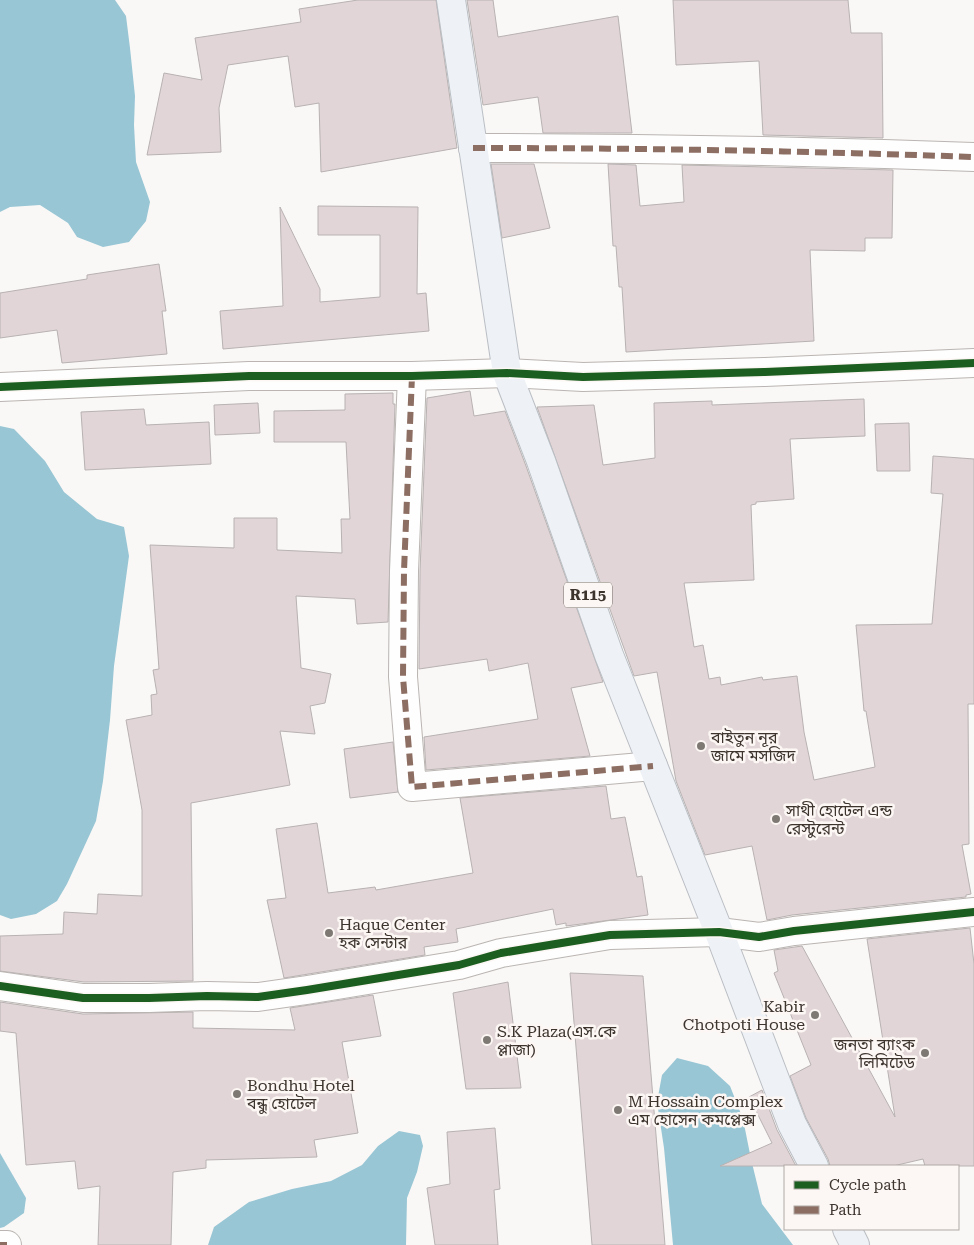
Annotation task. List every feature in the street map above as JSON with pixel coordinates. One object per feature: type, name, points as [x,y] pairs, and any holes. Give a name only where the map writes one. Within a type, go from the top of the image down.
[{"type":"main road","name":"R115","points":[[451,0],[507,373],[541,461],[609,655],[792,1124],[813,1165]]},
{"type":"main road","points":[[848,1230],[855,1245]]},
{"type":"street","points":[[473,148],[794,151],[974,157]]},
{"type":"street","points":[[0,387],[249,376],[412,376],[507,373],[583,377],[765,372],[974,363]]},
{"type":"street","points":[[412,376],[404,571],[403,678],[412,787],[653,766]]},
{"type":"street","points":[[0,986],[83,998],[258,997],[459,965],[501,952],[610,934],[718,932],[759,937],[794,931],[974,912]]},
{"type":"street","points":[[0,1244],[7,1245]]},
{"type":"water","points":[[0,0],[115,0],[126,16],[135,96],[136,162],[150,202],[146,221],[129,242],[103,247],[77,237],[68,223],[40,205],[10,207],[0,212]]},
{"type":"water","points":[[0,426],[14,429],[45,461],[64,492],[97,519],[124,527],[129,556],[114,666],[103,781],[96,821],[67,884],[57,901],[36,914],[11,919],[0,915]]},
{"type":"water","points":[[677,1058],[708,1066],[730,1086],[743,1119],[762,1204],[793,1245],[673,1245],[664,1148],[657,1102],[662,1075]]},
{"type":"water","points":[[399,1131],[420,1135],[423,1146],[417,1172],[407,1198],[406,1245],[208,1245],[214,1227],[249,1202],[292,1189],[331,1181],[362,1165],[378,1146]]},
{"type":"water","points":[[0,1153],[26,1198],[24,1213],[0,1228]]},
{"type":"building","points":[[358,0],[436,0],[457,148],[321,172],[319,103],[295,107],[288,56],[228,65],[219,108],[221,152],[147,155],[164,73],[202,80],[195,38],[301,22],[299,9]]},
{"type":"building","points":[[467,0],[493,0],[498,37],[618,16],[632,133],[543,133],[538,97],[483,105]]},
{"type":"building","points":[[673,0],[848,0],[851,33],[882,33],[883,138],[763,135],[759,61],[676,65]]},
{"type":"building","points":[[491,164],[534,164],[550,228],[502,238]]},
{"type":"building","points":[[608,164],[636,165],[640,206],[684,202],[682,165],[893,170],[892,238],[865,238],[865,251],[810,250],[814,341],[626,352],[622,287],[619,287],[616,246],[613,246]]},
{"type":"building","points":[[318,206],[418,207],[417,294],[426,293],[429,331],[223,349],[220,311],[283,306],[280,207],[320,289],[320,302],[380,297],[380,235],[318,235]]},
{"type":"building","points":[[159,264],[166,311],[162,311],[167,354],[62,363],[57,330],[0,338],[0,293],[87,279],[87,275]]},
{"type":"building","points":[[470,391],[474,416],[505,411],[603,682],[571,688],[590,756],[426,770],[424,737],[538,719],[528,663],[489,671],[487,659],[419,669],[420,571],[427,398]]},
{"type":"building","points":[[393,393],[393,404],[395,404],[388,622],[357,624],[355,599],[296,596],[301,668],[331,674],[325,703],[310,706],[315,734],[280,731],[290,785],[191,803],[193,981],[84,982],[0,971],[0,936],[63,934],[64,912],[97,914],[98,894],[142,896],[142,810],[126,720],[152,715],[151,695],[157,694],[153,670],[159,669],[150,545],[234,548],[234,518],[277,518],[277,550],[342,553],[341,519],[350,519],[346,442],[274,442],[274,411],[345,410],[345,394]]},
{"type":"building","points":[[864,399],[865,436],[790,439],[794,499],[756,502],[756,504],[751,505],[754,580],[684,583],[694,647],[703,645],[709,679],[720,677],[721,685],[762,677],[763,680],[797,676],[804,732],[814,780],[875,767],[866,711],[864,711],[856,625],[932,624],[943,494],[931,493],[933,456],[974,459],[974,704],[968,704],[969,844],[962,845],[971,894],[966,895],[966,897],[792,915],[767,920],[752,846],[705,855],[676,781],[657,672],[634,676],[537,407],[594,405],[603,465],[655,458],[654,403],[712,401],[712,405]]},
{"type":"building","points":[[258,403],[260,433],[215,435],[214,405]]},
{"type":"building","points":[[144,409],[146,425],[209,422],[211,464],[85,470],[81,412]]},
{"type":"building","points":[[909,423],[910,471],[877,471],[875,424]]},
{"type":"building","points":[[393,742],[398,792],[350,798],[344,749]]},
{"type":"building","points":[[606,786],[611,819],[625,817],[637,877],[642,876],[648,915],[566,926],[566,923],[556,925],[553,909],[456,929],[458,942],[424,947],[425,955],[284,978],[267,900],[286,898],[276,829],[317,823],[328,893],[375,887],[376,890],[473,873],[460,798]]},
{"type":"building","points":[[970,928],[974,964],[974,1166],[925,1165],[923,1159],[897,1165],[830,1165],[806,1118],[790,1076],[811,1065],[774,973],[778,971],[774,950],[802,946],[895,1117],[867,939]]},
{"type":"building","name":"M Hossain Complex এম হোসেন কমপ্লেক্স","points":[[570,973],[643,976],[665,1245],[592,1245]]},
{"type":"building","name":"S.K Plaza(এস.কে প্লাজা)","points":[[508,982],[521,1088],[466,1089],[453,993]]},
{"type":"building","points":[[373,995],[381,1036],[342,1042],[358,1133],[314,1140],[317,1157],[206,1160],[206,1168],[173,1172],[171,1245],[98,1245],[100,1186],[78,1189],[75,1161],[26,1165],[16,1033],[0,1031],[0,1002],[83,1014],[193,1012],[193,1028],[295,1030],[290,1008]]},
{"type":"building","points":[[762,1090],[777,1130],[795,1165],[720,1166],[772,1143],[749,1097]]},
{"type":"building","points":[[495,1128],[500,1189],[494,1190],[498,1245],[435,1245],[427,1188],[450,1184],[447,1132]]},
{"type":"marked path","points":[[473,148],[724,150],[974,157]]},
{"type":"marked path","points":[[412,376],[404,571],[403,677],[412,787],[653,766]]},
{"type":"marked path","points":[[0,1245],[7,1245]]},
{"type":"cycle path","points":[[0,387],[249,376],[412,376],[507,373],[583,377],[765,372],[974,363]]},
{"type":"cycle path","points":[[0,986],[83,998],[258,997],[459,965],[501,953],[610,935],[719,932],[759,937],[794,931],[974,912]]},
{"type":"place","name":"বাইতুন নূর জামে মসজিদ","points":[[701,746]]},
{"type":"place","name":"সাথী হোটেল এন্ড রেস্টুরেন্ট","points":[[776,819]]},
{"type":"place","name":"Haque Center হক সেন্টার","points":[[329,933]]},
{"type":"place","name":"Kabir Chotpoti House","points":[[815,1015]]},
{"type":"place","name":"S.K Plaza(এস.কে প্লাজা)","points":[[487,1040]]},
{"type":"place","name":"জনতা ব্যাংক লিমিটেড","points":[[925,1053]]},
{"type":"place","name":"Bondhu Hotel বন্ধু হোটেল","points":[[237,1094]]},
{"type":"place","name":"M Hossain Complex এম হোসেন কমপ্লেক্স","points":[[618,1110]]}]
